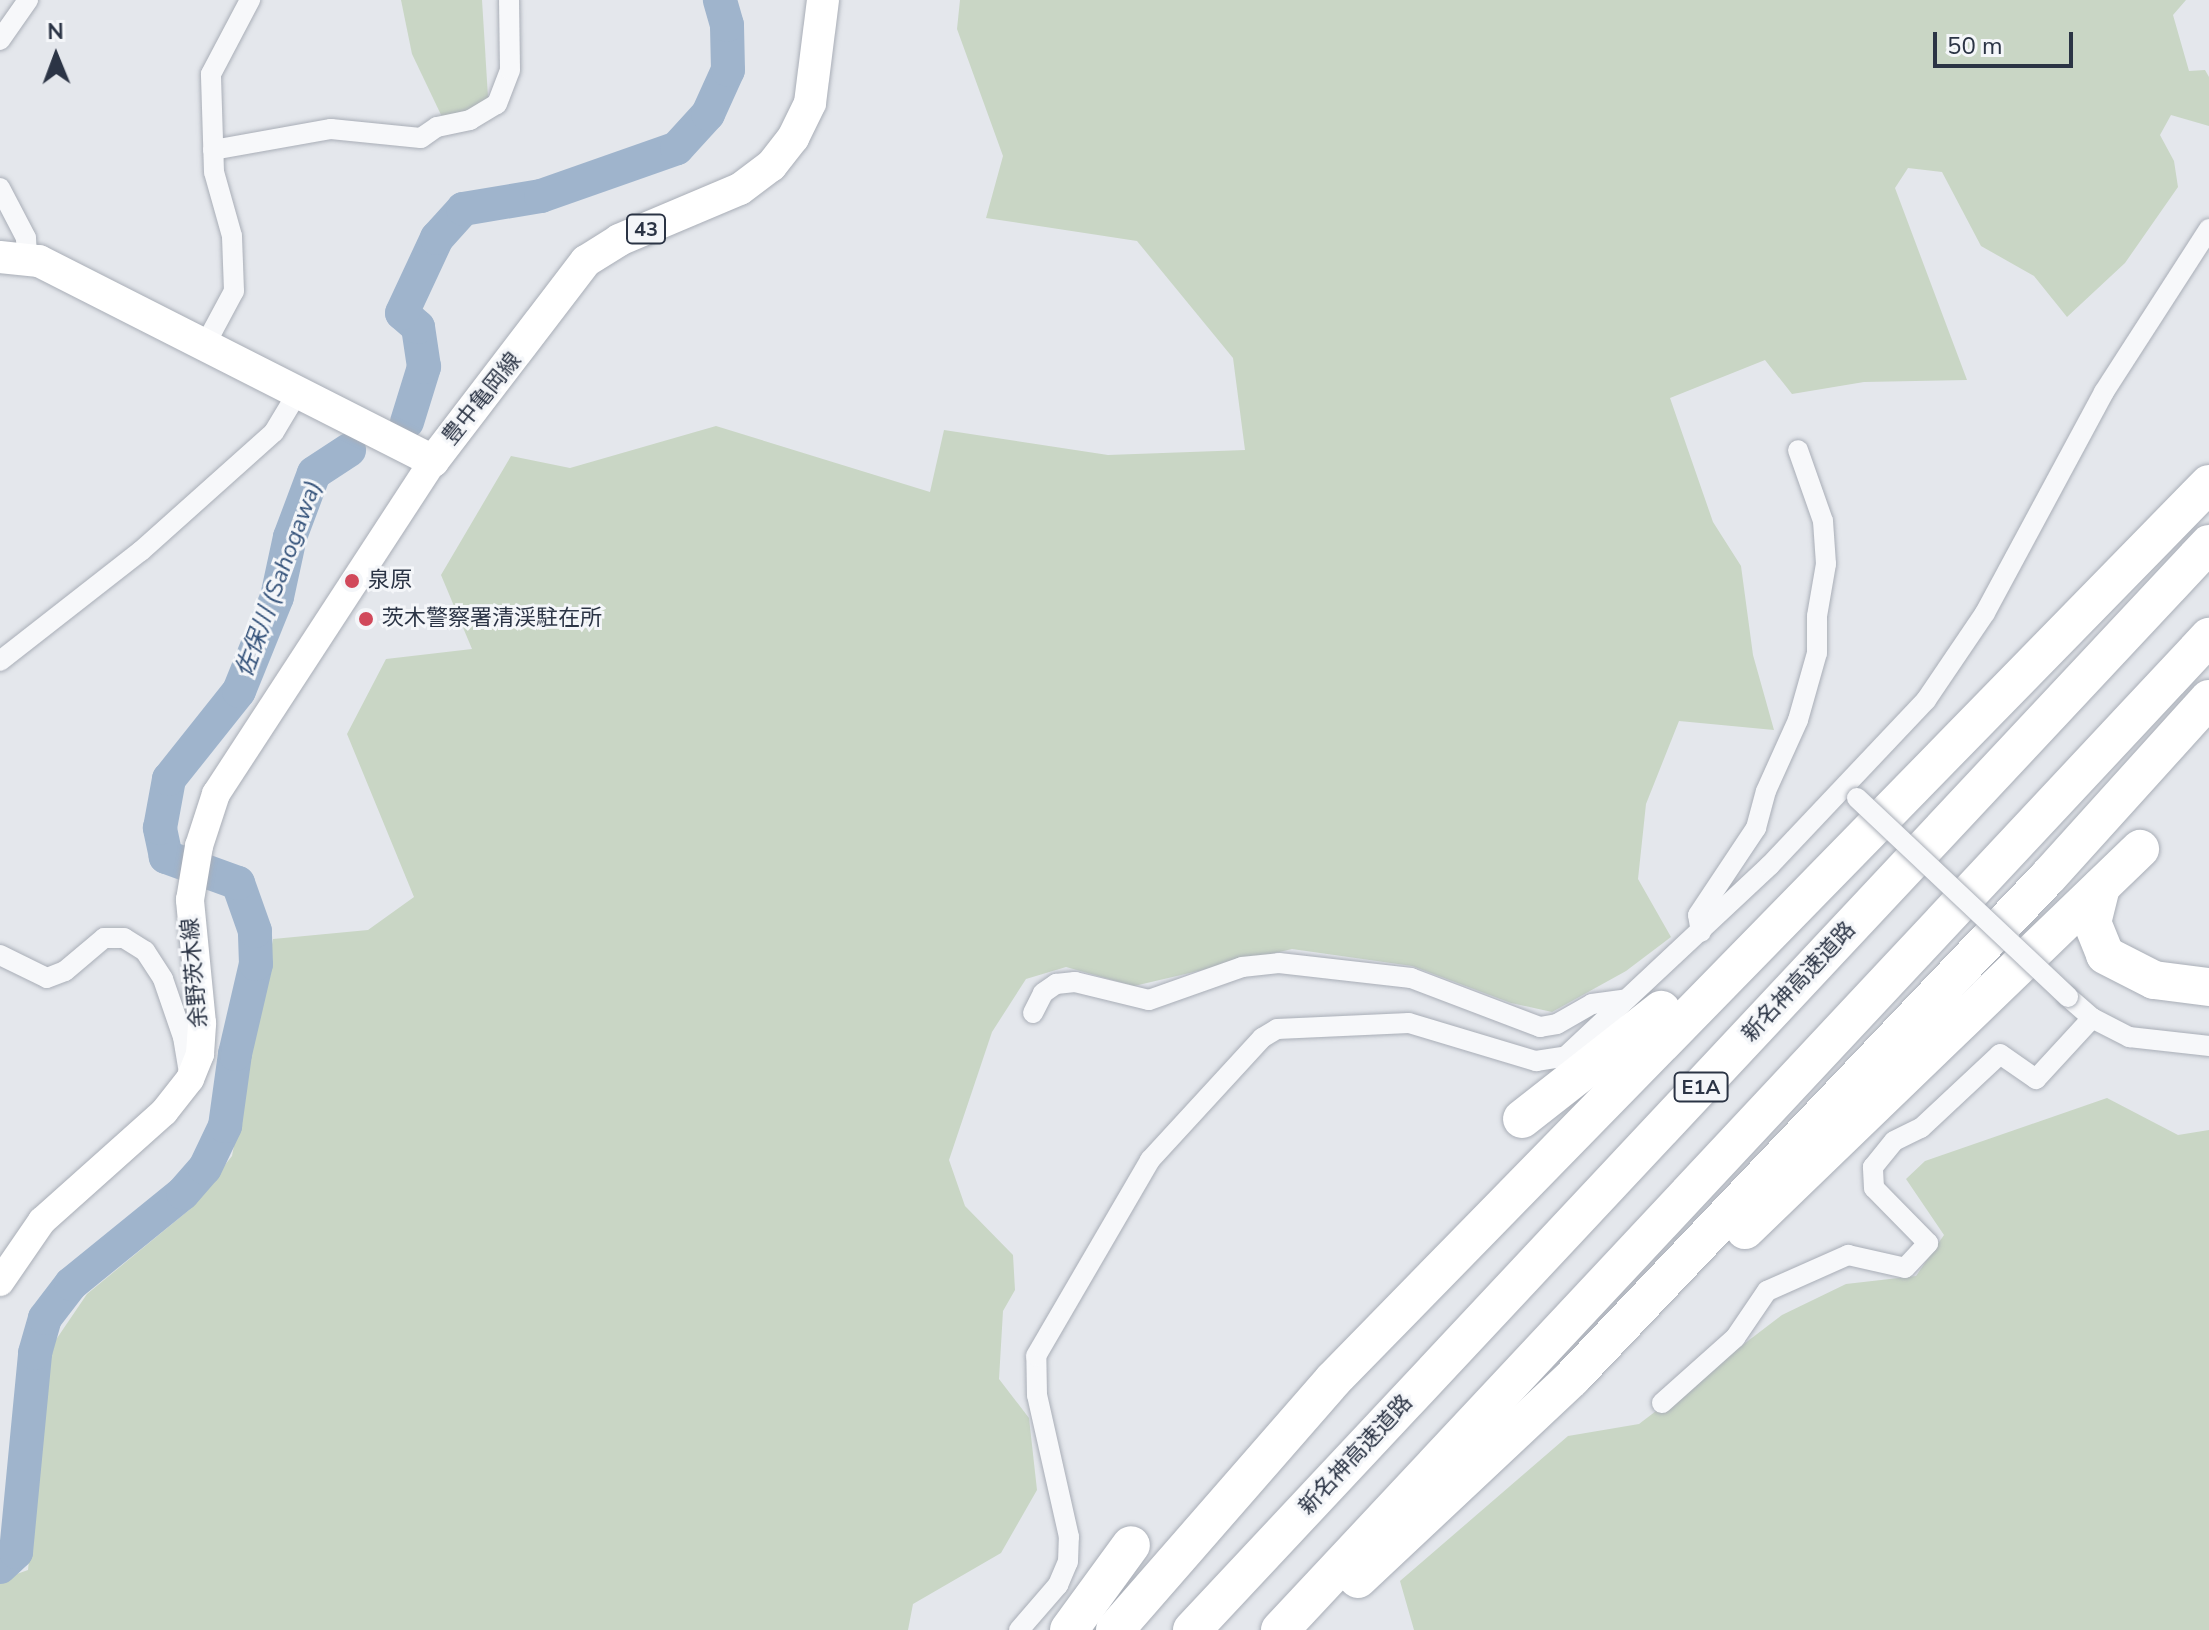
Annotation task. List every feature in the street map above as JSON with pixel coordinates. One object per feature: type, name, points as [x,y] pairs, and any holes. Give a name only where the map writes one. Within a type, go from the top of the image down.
[{"type":"highway","points":[[2133,562],[2209,461]]},
{"type":"highway","points":[[1115,1630],[1333,1380],[2209,484]]},
{"type":"highway","name":"新名神高速道路","points":[[1192,1630],[2209,544]]},
{"type":"highway","name":"E1A","points":[[1280,1630],[2209,637]]},
{"type":"highway","points":[[1309,1630],[1572,1378],[2048,877],[2209,699]]},
{"type":"highway","points":[[1572,1378],[1709,1265],[2140,849]]},
{"type":"highway","points":[[1522,1119],[1826,876]]},
{"type":"highway","points":[[2101,887],[2092,922],[2105,955],[2154,980],[2209,987]]},
{"type":"highway","points":[[1069,1630],[1131,1545]]},
{"type":"main road","name":"豊中亀岡線","points":[[14,258],[205,345],[433,461],[586,261],[619,240],[740,189],[771,166],[793,138],[810,103],[823,0]]},
{"type":"main road","name":"余野茨木線","points":[[0,1282],[42,1221],[164,1112],[190,1079],[200,1054],[202,1023],[190,929],[193,882],[199,846],[216,794],[250,735],[433,461]]},
{"type":"street","points":[[0,40],[28,0]]},
{"type":"street","points":[[205,345],[234,291],[232,236],[214,172],[211,74],[250,0]]},
{"type":"street","points":[[213,150],[331,129],[421,138],[437,127],[470,120],[497,104],[510,70],[509,0]]},
{"type":"street","points":[[0,188],[26,238],[14,258]]},
{"type":"street","points":[[1019,1630],[1058,1585],[1068,1562],[1069,1537],[1037,1395],[1036,1356],[1150,1160],[1262,1038],[1293,1025],[1409,1023],[1550,1061],[1566,1056],[1622,1000],[1701,932],[1850,791],[1926,700],[1985,613],[2104,392],[2209,229]]},
{"type":"street","points":[[0,661],[141,551],[274,432],[298,392]]},
{"type":"street","points":[[1701,932],[1698,915],[1756,828],[1766,791],[1798,720],[1817,653],[1817,616],[1826,564],[1823,521],[1798,450]]},
{"type":"street","points":[[1850,791],[2092,1018],[2129,1037],[2209,1046]]},
{"type":"street","points":[[0,955],[47,978],[65,971],[104,938],[124,938],[145,951],[163,979],[183,1037],[190,1079]]},
{"type":"street","points":[[1033,1013],[1043,993],[1056,984],[1075,982],[1149,1000],[1242,967],[1279,963],[1411,978],[1540,1027],[1557,1024],[1592,1004],[1622,1000]]},
{"type":"street","points":[[1662,1403],[1735,1338],[1767,1291],[1848,1255],[1905,1268],[1928,1243],[1874,1188],[1873,1167],[1894,1141],[1921,1128],[2000,1054],[2036,1079],[2092,1018]]},
{"type":"green space","points":[[401,0],[482,0],[489,113],[443,119],[412,54]]},
{"type":"green space","points":[[960,0],[2186,0],[2173,15],[2189,71],[2205,70],[2209,77],[2209,126],[2171,115],[2160,135],[2174,161],[2178,187],[2125,263],[2067,317],[2034,276],[1981,246],[1942,172],[1908,168],[1895,188],[1967,380],[1864,382],[1792,394],[1765,360],[1670,398],[1713,522],[1741,566],[1753,655],[1774,730],[1679,721],[1646,804],[1638,879],[1671,937],[1626,971],[1552,1012],[1511,1003],[1412,966],[1292,949],[1134,986],[1066,967],[1026,979],[992,1032],[949,1160],[965,1206],[1013,1255],[1015,1290],[1003,1311],[999,1379],[1029,1418],[1037,1490],[1001,1553],[913,1604],[908,1630],[0,1630],[0,1580],[28,1570],[51,1347],[87,1294],[189,1210],[232,1156],[273,939],[368,930],[414,897],[347,734],[386,659],[472,649],[441,575],[511,456],[570,468],[716,426],[930,492],[944,430],[1108,455],[1245,450],[1233,358],[1137,241],[986,218],[1003,156],[957,29]]},
{"type":"green space","points":[[2107,1098],[2178,1135],[2209,1130],[2209,1630],[1414,1630],[1400,1581],[1568,1436],[1639,1424],[1782,1315],[1846,1284],[1916,1276],[1944,1235],[1906,1179],[1925,1161]]},
{"type":"waterway","name":"佐保川 (Sahogawa)","points":[[407,422],[424,367],[418,327],[402,313],[437,238],[463,209],[541,196],[677,148],[708,114],[728,70],[727,25],[720,0]]},
{"type":"waterway","name":"佐保川 (Sahogawa)","points":[[0,1567],[16,1552],[35,1353],[45,1318],[71,1284],[183,1193],[205,1168],[225,1126],[235,1054],[256,964],[255,931],[238,883],[166,857],[160,828],[169,779],[239,691],[277,597],[290,537],[314,473],[349,450]]},
{"type":"place","name":"泉原","points":[[352,581]]},
{"type":"place","name":"茨木警察署清渓駐在所","points":[[366,619]]}]
